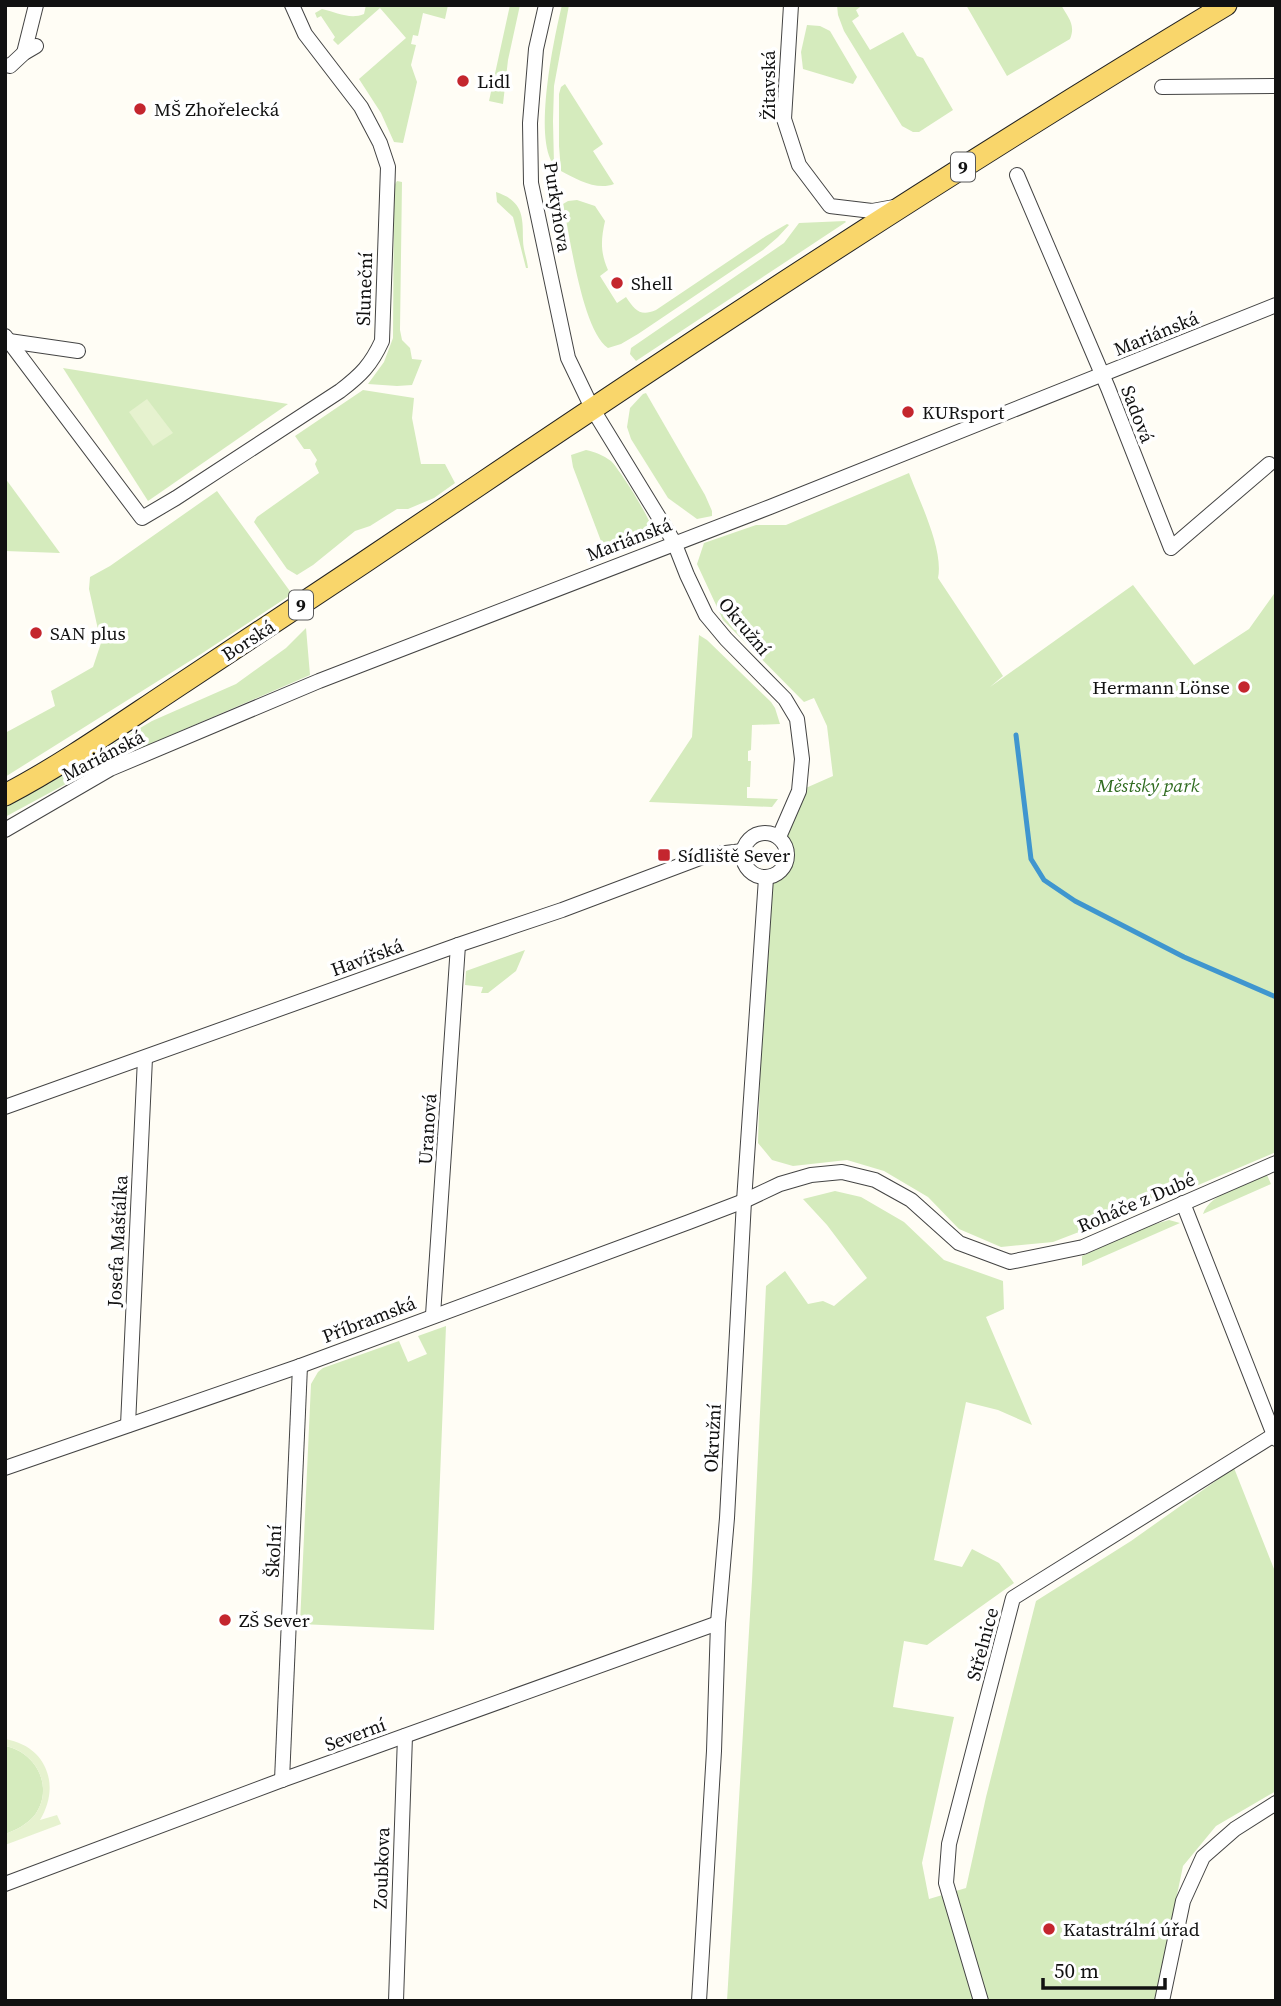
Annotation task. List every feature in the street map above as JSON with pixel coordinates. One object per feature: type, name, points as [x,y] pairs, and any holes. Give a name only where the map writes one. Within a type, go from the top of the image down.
[{"type":"main road","name":"9","points":[[592,408],[902,205],[1226,5]]},
{"type":"main road","name":"Borská","points":[[5,795],[89,745],[592,408]]},
{"type":"street","points":[[5,65],[10,66],[30,49],[36,5]]},
{"type":"street","name":"Sluneční","points":[[7,338],[142,518],[340,391],[361,375],[374,360],[382,341],[388,167],[380,143],[361,107],[304,34],[292,5]]},
{"type":"street","name":"Purkyňova","points":[[546,5],[536,49],[530,123],[531,183],[568,358],[592,408]]},
{"type":"street","name":"Žitavská","points":[[790,5],[784,119],[799,165],[830,206],[872,211],[902,205]]},
{"type":"street","points":[[1162,87],[1276,86]]},
{"type":"street","name":"Sadová","points":[[1017,175],[1102,375],[1171,548],[1269,464]]},
{"type":"street","name":"Mariánská","points":[[5,830],[110,769],[319,681],[770,507],[1276,306]]},
{"type":"street","points":[[7,338],[78,351]]},
{"type":"street","name":"Okružní","points":[[592,408],[674,542],[706,615],[785,699],[797,719],[802,759],[799,791],[779,837],[787,849],[787,862],[779,873],[766,878],[744,1201],[727,1518],[718,1623],[714,1751],[699,2001]]},
{"type":"street","points":[[766,878],[751,873],[743,859],[743,851],[752,836],[770,833],[779,837]]},
{"type":"street","name":"Havířská","points":[[5,1107],[562,910],[708,855],[743,851]]},
{"type":"street","name":"Uranová","points":[[433,1315],[458,945]]},
{"type":"street","name":"Josefa Maštálka","points":[[128,1425],[145,1058]]},
{"type":"street","name":"Roháče z Dubé","points":[[744,1201],[780,1184],[811,1175],[842,1172],[875,1180],[911,1200],[959,1243],[1010,1262],[1083,1247],[1276,1163]]},
{"type":"street","name":"Příbramská","points":[[5,1468],[300,1366],[744,1201]]},
{"type":"street","points":[[1183,1203],[1275,1436]]},
{"type":"street","name":"Školní","points":[[282,1780],[300,1366]]},
{"type":"street","name":"Střelnice","points":[[981,2001],[946,1883],[949,1844],[1013,1598],[1275,1436]]},
{"type":"street","name":"Severní","points":[[5,1884],[282,1780],[718,1623]]},
{"type":"street","name":"Zoubkova","points":[[396,2001],[405,1736]]},
{"type":"street","points":[[1162,2001],[1182,1902],[1203,1857],[1234,1829],[1276,1803]]},
{"type":"green space","points":[[366,5],[448,5],[445,19],[423,13],[418,36],[413,35],[411,44],[416,45],[411,65],[417,82],[403,143],[394,142],[381,113],[359,79],[406,38],[380,8],[338,45],[321,16],[317,18],[315,13],[322,9],[359,16],[364,14]]},
{"type":"green space","points":[[510,5],[520,5],[508,60],[503,104],[489,101]]},
{"type":"green space","points":[[562,5],[569,5],[554,86],[554,165],[548,152],[545,111],[550,63]]},
{"type":"green space","points":[[837,5],[863,5],[856,10],[859,16],[852,21],[870,50],[903,32],[917,56],[923,58],[953,110],[919,132],[902,126],[844,31]]},
{"type":"green space","points":[[966,5],[1061,5],[1070,21],[1072,34],[1070,39],[1007,76]]},
{"type":"green space","points":[[807,25],[820,26],[830,31],[857,77],[853,84],[803,69],[801,52]]},
{"type":"green space","points":[[565,84],[603,144],[593,151],[614,184],[594,185],[561,171],[559,94]]},
{"type":"green space","points":[[397,181],[402,182],[400,330],[402,340],[410,348],[412,359],[422,360],[412,385],[368,384],[384,362],[393,338],[394,186]]},
{"type":"green space","points":[[496,192],[512,200],[520,210],[528,268],[513,217],[497,202]]},
{"type":"green space","points":[[577,200],[595,206],[605,221],[602,246],[608,270],[600,276],[617,303],[626,297],[635,309],[646,313],[656,310],[766,236],[789,225],[763,250],[638,334],[608,348],[591,322],[573,259],[563,204]]},
{"type":"green space","points":[[845,221],[636,361],[630,354],[631,348],[784,243],[799,223]]},
{"type":"green space","points":[[63,368],[288,404],[148,501]]},
{"type":"green space","points":[[363,390],[414,398],[412,418],[421,464],[445,464],[455,483],[434,498],[408,509],[397,509],[370,526],[355,531],[297,575],[287,569],[254,522],[257,517],[319,473],[315,464],[317,460],[310,449],[304,449],[295,436]]},
{"type":"green space","points":[[646,393],[705,495],[712,516],[697,519],[668,498],[631,439],[627,427],[630,408]]},
{"type":"green space","points":[[147,399],[173,433],[153,446],[129,412]]},
{"type":"green space","points":[[586,450],[611,461],[628,484],[651,525],[648,542],[632,548],[629,542],[604,549],[573,467],[571,455]]},
{"type":"green space","name":"Městský park","points":[[909,473],[934,540],[939,567],[938,578],[1003,676],[990,687],[1133,585],[1194,665],[1249,629],[1276,591],[1276,1152],[1053,1242],[1001,1247],[959,1229],[928,1197],[884,1171],[847,1160],[793,1166],[772,1160],[758,1143],[766,878],[780,871],[786,862],[786,850],[779,837],[799,791],[833,776],[827,726],[814,698],[804,702],[723,620],[697,564],[704,543],[756,525],[786,525]]},
{"type":"green space","points":[[5,478],[60,553],[5,551]]},
{"type":"green space","points":[[217,491],[292,594],[5,777],[5,733],[55,706],[51,691],[93,667],[101,643],[89,589],[90,577],[110,566]]},
{"type":"green space","points":[[306,628],[310,675],[99,766],[5,817],[5,808],[152,721],[236,684],[286,648]]},
{"type":"green space","points":[[699,635],[775,708],[780,724],[752,725],[751,750],[748,751],[748,761],[751,761],[747,798],[778,799],[772,807],[649,802],[692,737]]},
{"type":"green space","points":[[525,950],[516,971],[488,993],[481,993],[483,987],[465,985],[466,971]]},
{"type":"green space","points":[[1267,1175],[1271,1184],[1203,1214],[1213,1200],[1221,1195]]},
{"type":"green space","points":[[835,1191],[861,1197],[904,1222],[944,1260],[1003,1281],[1004,1309],[986,1317],[1032,1425],[998,1410],[966,1402],[934,1560],[962,1567],[972,1549],[999,1563],[1014,1583],[927,1645],[904,1641],[893,1707],[954,1717],[922,1863],[929,1899],[966,1888],[986,1797],[1036,1601],[1131,1541],[1234,1468],[1276,1574],[1276,1791],[1216,1826],[1183,1866],[1155,2001],[727,2001],[766,1286],[785,1271],[808,1304],[823,1301],[834,1306],[867,1278],[827,1225],[803,1199]]},
{"type":"green space","points":[[1169,1220],[1180,1223],[1082,1266],[1082,1256],[1145,1227]]},
{"type":"green space","points":[[446,1326],[434,1630],[300,1624],[311,1384],[323,1368],[399,1341],[408,1362],[427,1354],[418,1336]]},
{"type":"green space","points":[[5,1739],[19,1743],[40,1759],[46,1769],[49,1794],[40,1820],[57,1815],[61,1824],[5,1845],[5,1834],[21,1827],[34,1816],[43,1795],[39,1773],[34,1764],[26,1756],[5,1746]]},
{"type":"green space","points":[[5,1746],[26,1756],[34,1764],[39,1773],[43,1795],[34,1816],[21,1827],[5,1834]]},
{"type":"waterway","points":[[1016,735],[1031,859],[1044,880],[1075,901],[1184,957],[1276,997]]},
{"type":"place","name":"Lidl","points":[[463,81]]},
{"type":"place","name":"MŠ Zhořelecká","points":[[140,109]]},
{"type":"place","name":"Shell","points":[[617,283]]},
{"type":"place","name":"KURsport","points":[[908,412]]},
{"type":"place","name":"SAN plus","points":[[36,633]]},
{"type":"place","name":"Hermann Lönse","points":[[1244,687]]},
{"type":"place","name":"Sídliště Sever","points":[[664,855]]},
{"type":"place","name":"ZŠ Sever","points":[[225,1620]]},
{"type":"place","name":"Katastrální úřad","points":[[1049,1929]]}]
